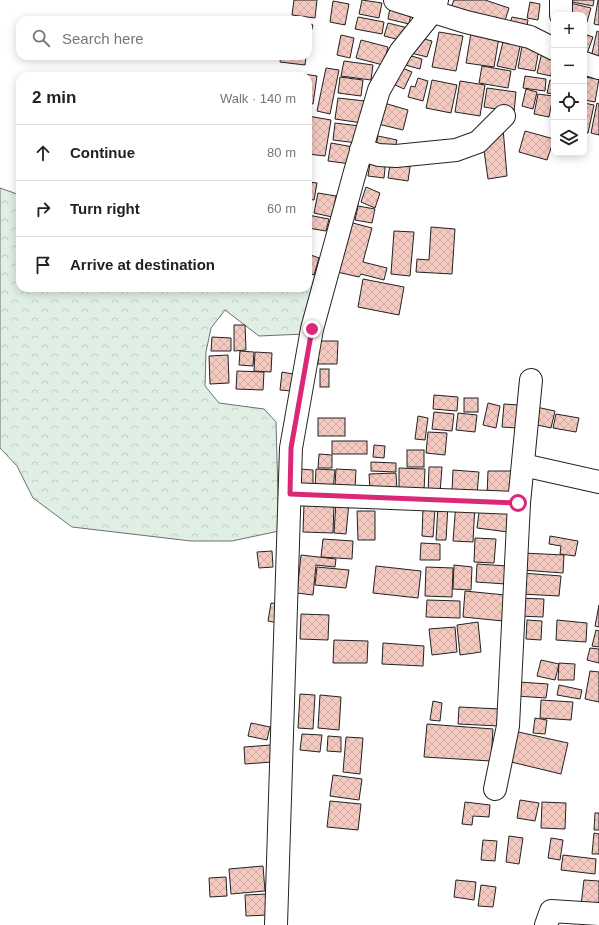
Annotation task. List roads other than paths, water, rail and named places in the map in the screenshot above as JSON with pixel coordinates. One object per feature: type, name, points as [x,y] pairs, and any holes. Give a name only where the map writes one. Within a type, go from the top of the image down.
[{"type":"street","points":[[395,0],[435,6],[466,22],[530,37],[551,47]]},
{"type":"street","points":[[561,0],[561,12]]},
{"type":"street","points":[[276,925],[291,448],[312,329],[379,90],[401,51],[435,6]]},
{"type":"street","points":[[587,64],[599,68]]},
{"type":"street","points":[[361,150],[379,155],[396,156],[456,150],[478,142],[504,116]]},
{"type":"street","points":[[495,789],[508,726],[518,503],[531,380]]},
{"type":"street","points":[[523,465],[599,482]]},
{"type":"street","points":[[290,494],[518,503]]},
{"type":"street","points":[[546,925],[551,911],[599,914]]}]
